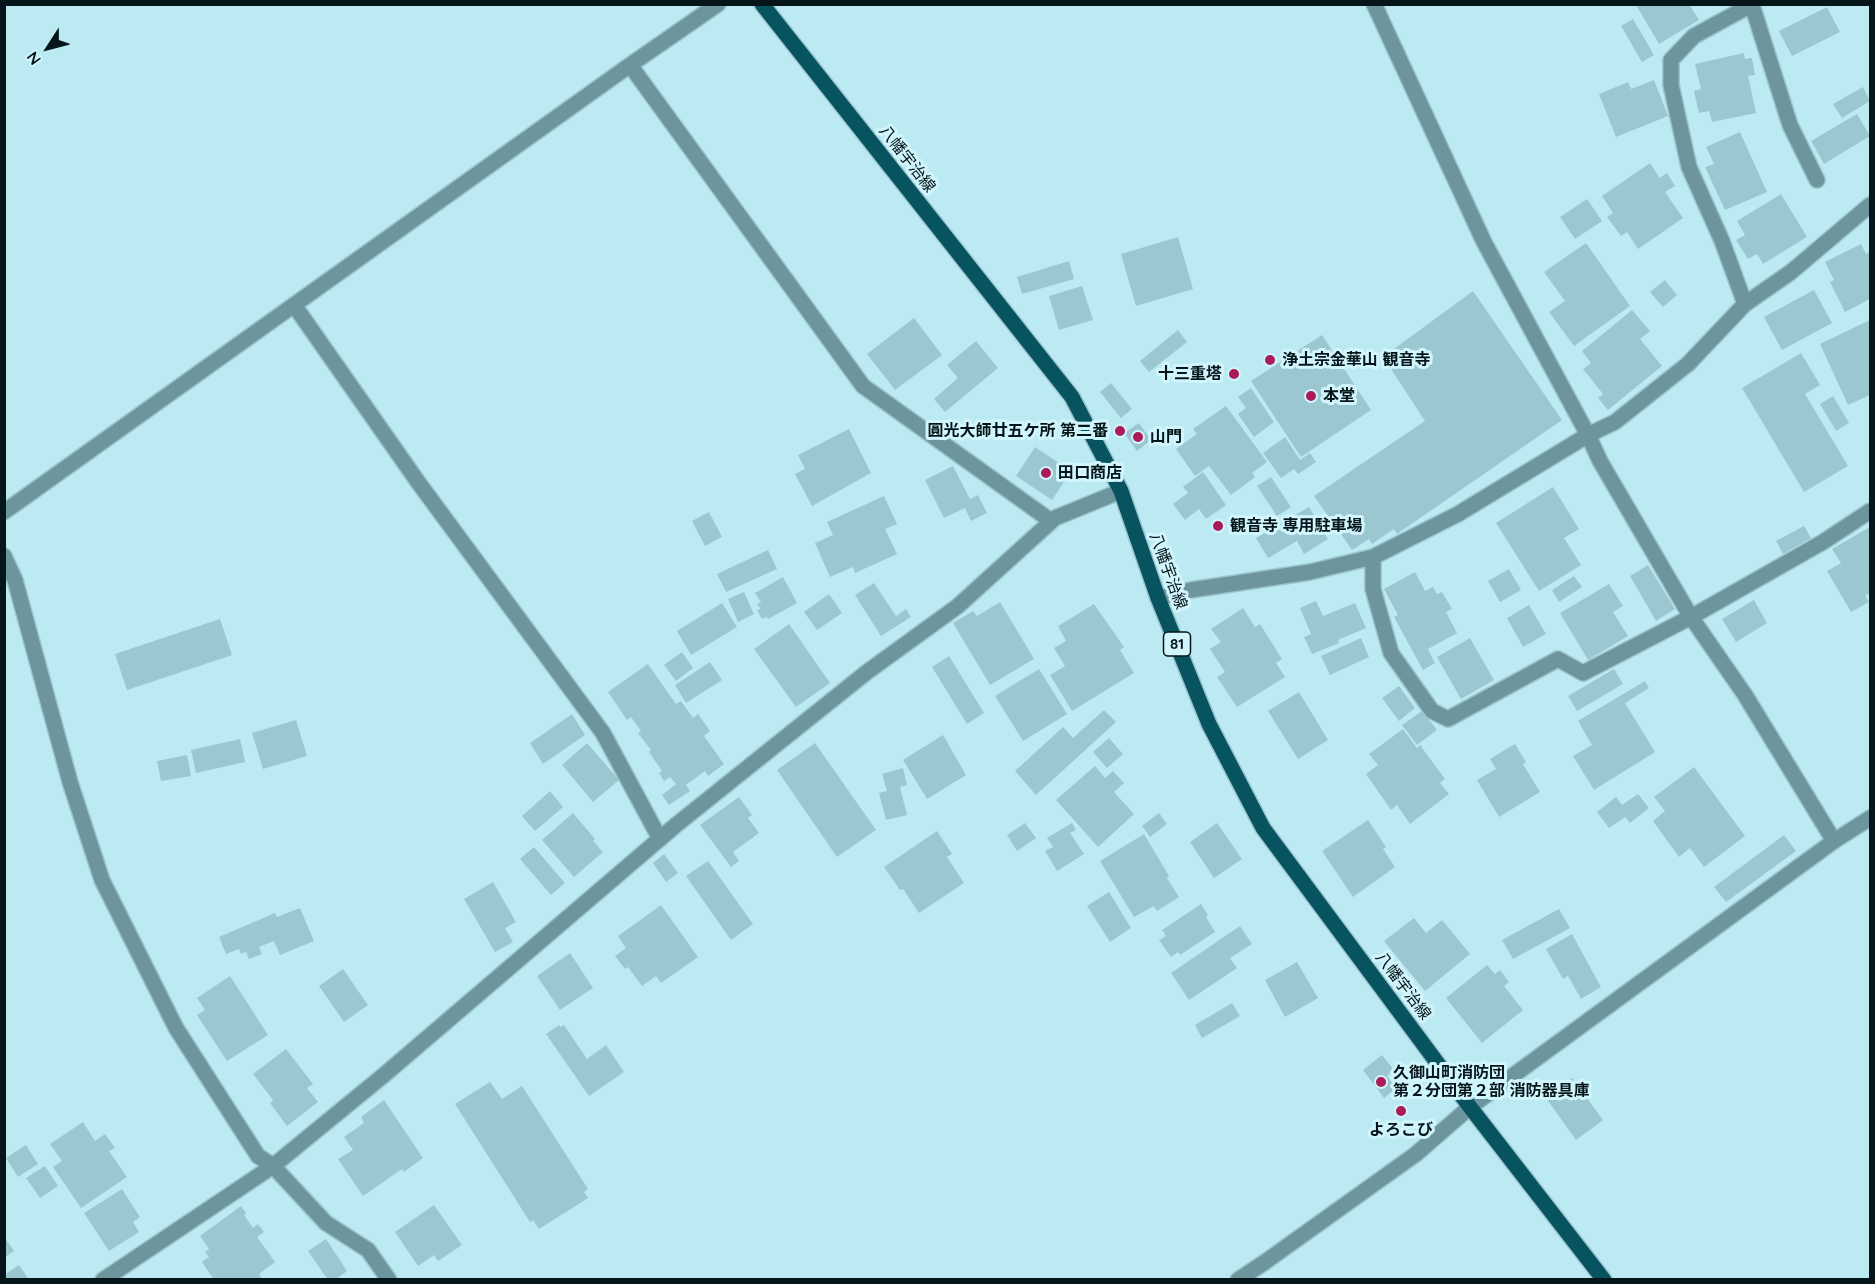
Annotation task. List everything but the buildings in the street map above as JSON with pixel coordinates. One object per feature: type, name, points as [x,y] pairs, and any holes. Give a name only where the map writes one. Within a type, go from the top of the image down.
[{"type":"main road","name":"八幡宇治線","points":[[762,4],[1071,397],[1121,491],[1158,598],[1209,724],[1263,828],[1470,1107],[1604,1280]]},
{"type":"street","points":[[4,512],[718,4]]},
{"type":"street","points":[[1374,4],[1484,242],[1600,461],[1691,617],[1745,695],[1834,841]]},
{"type":"street","points":[[1745,304],[1722,241],[1689,167],[1671,85],[1671,60],[1694,36],[1753,5],[1790,125],[1817,180]]},
{"type":"street","points":[[630,65],[863,386],[1051,521]]},
{"type":"street","points":[[1158,598],[1191,590],[1310,572],[1373,557],[1458,514],[1588,435],[1615,422],[1688,364],[1745,304],[1791,272],[1870,205]]},
{"type":"street","points":[[294,305],[418,482],[603,733],[660,840]]},
{"type":"street","points":[[103,1280],[273,1166],[384,1075],[660,840],[867,672],[958,606],[1051,521],[1121,491]]},
{"type":"street","points":[[1373,557],[1373,589],[1391,653],[1432,711],[1449,719],[1558,658],[1583,672],[1691,617],[1823,542],[1870,512]]},
{"type":"street","points":[[4,556],[15,580],[70,782],[102,880],[176,1028],[258,1156],[273,1166],[326,1223],[368,1250],[389,1280]]},
{"type":"street","points":[[1238,1280],[1416,1154],[1470,1107],[1834,841],[1870,818]]},
{"type":"place","name":"浄土宗金華山 観音寺","points":[[1270,360]]},
{"type":"place","name":"十三重塔","points":[[1234,374]]},
{"type":"place","name":"本堂","points":[[1311,396]]},
{"type":"place","name":"圓光大師廿五ケ所 第二番","points":[[1120,431]]},
{"type":"place","name":"山門","points":[[1138,437]]},
{"type":"place","name":"田口商店","points":[[1046,473]]},
{"type":"place","name":"観音寺 専用駐車場","points":[[1218,526]]},
{"type":"place","name":"久御山町消防団 第２分団第２部 消防器具庫","points":[[1381,1082]]},
{"type":"place","name":"よろこび","points":[[1401,1111]]}]
